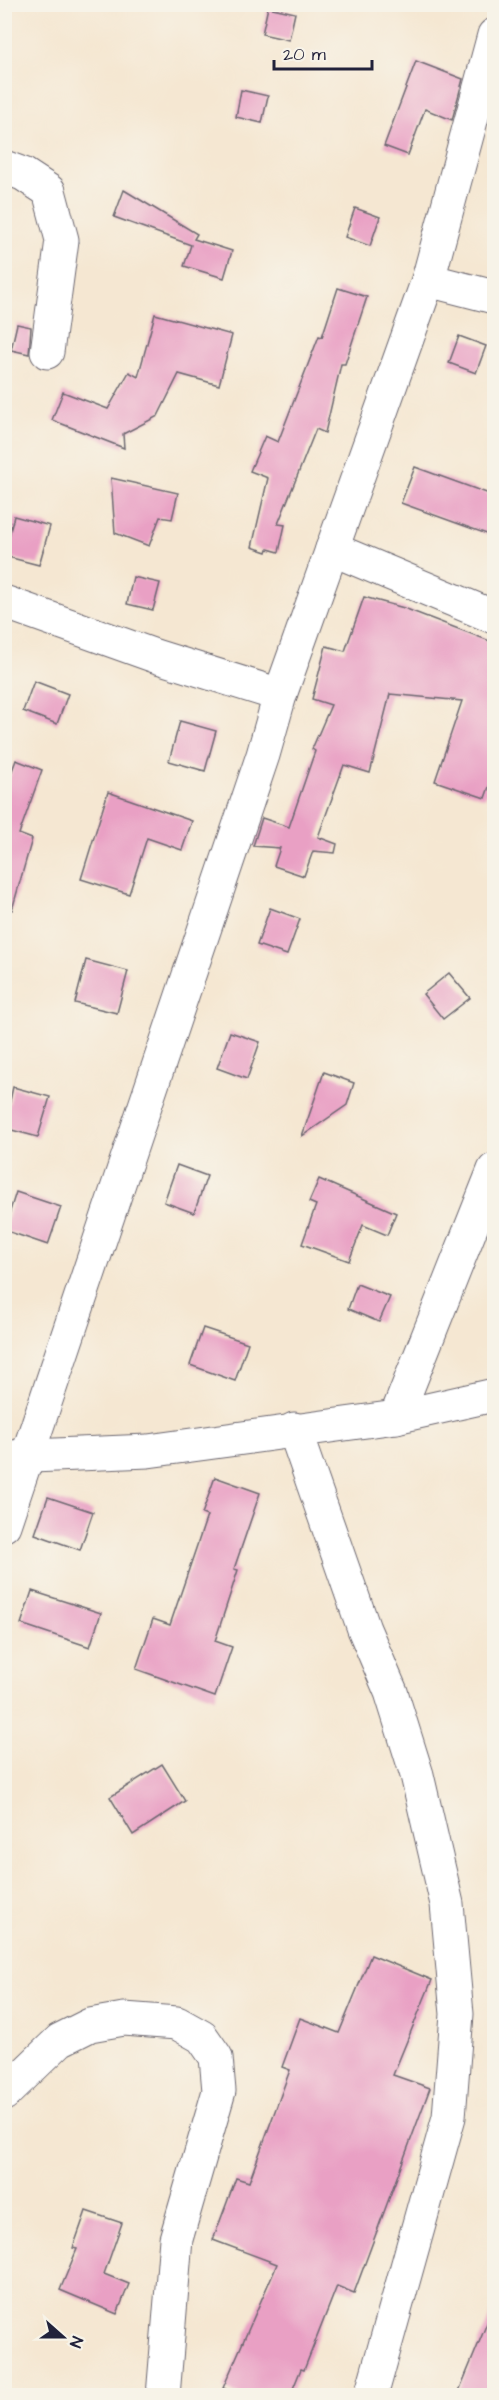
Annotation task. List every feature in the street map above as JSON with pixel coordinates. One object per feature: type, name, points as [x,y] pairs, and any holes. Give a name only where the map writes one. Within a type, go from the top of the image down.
[{"type":"street","points":[[4,1525],[17,1457],[263,754],[280,695],[428,280],[495,35]]},
{"type":"street","points":[[4,167],[23,174],[49,191],[62,240],[46,352]]},
{"type":"street","points":[[428,280],[495,297]]},
{"type":"street","points":[[332,549],[495,617]]},
{"type":"street","points":[[4,602],[155,656],[280,695]]},
{"type":"street","points":[[396,1417],[495,1170]]},
{"type":"street","points":[[17,1457],[148,1451],[294,1429],[396,1417],[495,1395]]},
{"type":"street","points":[[294,1429],[364,1629],[391,1692],[417,1775],[447,1904],[458,2014],[449,2117],[370,2396]]},
{"type":"street","points":[[4,2094],[60,2040],[90,2025],[124,2019],[177,2023],[202,2037],[216,2057],[219,2091],[176,2239],[163,2396]]},
{"type":"building","points":[[268,7],[295,13],[289,40],[262,34]]},
{"type":"building","points":[[416,61],[463,79],[452,120],[425,109],[408,155],[384,146]]},
{"type":"building","points":[[241,90],[268,96],[262,123],[236,117]]},
{"type":"building","points":[[124,190],[197,234],[194,239],[232,251],[224,278],[184,266],[191,245],[114,217]]},
{"type":"building","points":[[355,208],[380,217],[370,246],[345,237]]},
{"type":"building","points":[[338,288],[367,297],[345,364],[341,364],[325,433],[316,429],[278,524],[285,525],[279,552],[268,549],[267,552],[252,547],[268,478],[250,471],[265,436],[278,442],[319,336],[322,337]]},
{"type":"building","points":[[155,314],[232,335],[219,385],[179,374],[158,416],[123,434],[124,448],[52,420],[63,392],[108,409],[129,372],[138,377]]},
{"type":"building","points":[[17,324],[31,327],[29,354],[11,350]]},
{"type":"building","points":[[459,336],[486,346],[476,373],[449,363]]},
{"type":"building","points":[[415,467],[495,496],[495,537],[401,503]]},
{"type":"building","points":[[111,478],[178,493],[172,519],[160,517],[149,546],[115,533]]},
{"type":"building","points":[[14,516],[50,526],[39,565],[4,556]]},
{"type":"building","points":[[133,577],[160,583],[153,610],[127,604]]},
{"type":"building","points":[[364,597],[404,608],[495,643],[495,770],[485,798],[435,781],[462,701],[390,694],[370,773],[344,765],[318,837],[337,844],[335,853],[313,851],[304,876],[274,866],[280,848],[253,846],[262,818],[289,827],[315,751],[312,749],[331,705],[312,699],[326,646],[345,651]]},
{"type":"building","points":[[34,681],[68,694],[57,724],[23,711]]},
{"type":"building","points":[[180,721],[216,731],[205,771],[169,761]]},
{"type":"building","points":[[16,760],[42,770],[19,834],[32,839],[12,910],[4,909],[4,792]]},
{"type":"building","points":[[108,792],[192,821],[182,850],[147,838],[129,894],[81,879]]},
{"type":"building","points":[[270,908],[300,919],[287,955],[257,945]]},
{"type":"building","points":[[86,960],[128,971],[117,1013],[75,1003]]},
{"type":"building","points":[[449,973],[470,998],[443,1019],[423,994]]},
{"type":"building","points":[[230,1032],[260,1042],[247,1079],[217,1068]]},
{"type":"building","points":[[324,1072],[354,1083],[347,1105],[302,1136]]},
{"type":"building","points":[[13,1087],[50,1097],[38,1137],[4,1128]]},
{"type":"building","points":[[177,1165],[207,1176],[194,1213],[164,1202]]},
{"type":"building","points":[[319,1179],[396,1213],[387,1235],[363,1225],[349,1261],[302,1244],[316,1205],[309,1202]]},
{"type":"building","points":[[16,1192],[61,1207],[48,1245],[4,1230]]},
{"type":"building","points":[[357,1284],[390,1297],[379,1322],[348,1309]]},
{"type":"building","points":[[203,1328],[248,1343],[235,1381],[190,1365]]},
{"type":"building","points":[[215,1477],[260,1493],[234,1569],[238,1570],[215,1641],[232,1647],[215,1697],[136,1669],[153,1619],[170,1625],[207,1516],[202,1514]]},
{"type":"building","points":[[48,1497],[93,1512],[80,1550],[35,1534]]},
{"type":"building","points":[[32,1591],[101,1613],[90,1647],[21,1624]]},
{"type":"building","points":[[162,1764],[185,1801],[133,1835],[110,1797]]},
{"type":"building","points":[[371,1955],[432,1980],[393,2075],[430,2088],[354,2293],[337,2286],[304,2370],[301,2369],[290,2396],[241,2396],[223,2388],[277,2264],[213,2240],[236,2178],[249,2182],[290,2070],[282,2067],[300,2018],[339,2033]]},
{"type":"building","points":[[86,2211],[122,2223],[104,2274],[129,2284],[117,2314],[60,2290],[77,2249],[73,2248]]},
{"type":"building","points":[[494,2306],[495,2396],[457,2396]]}]
